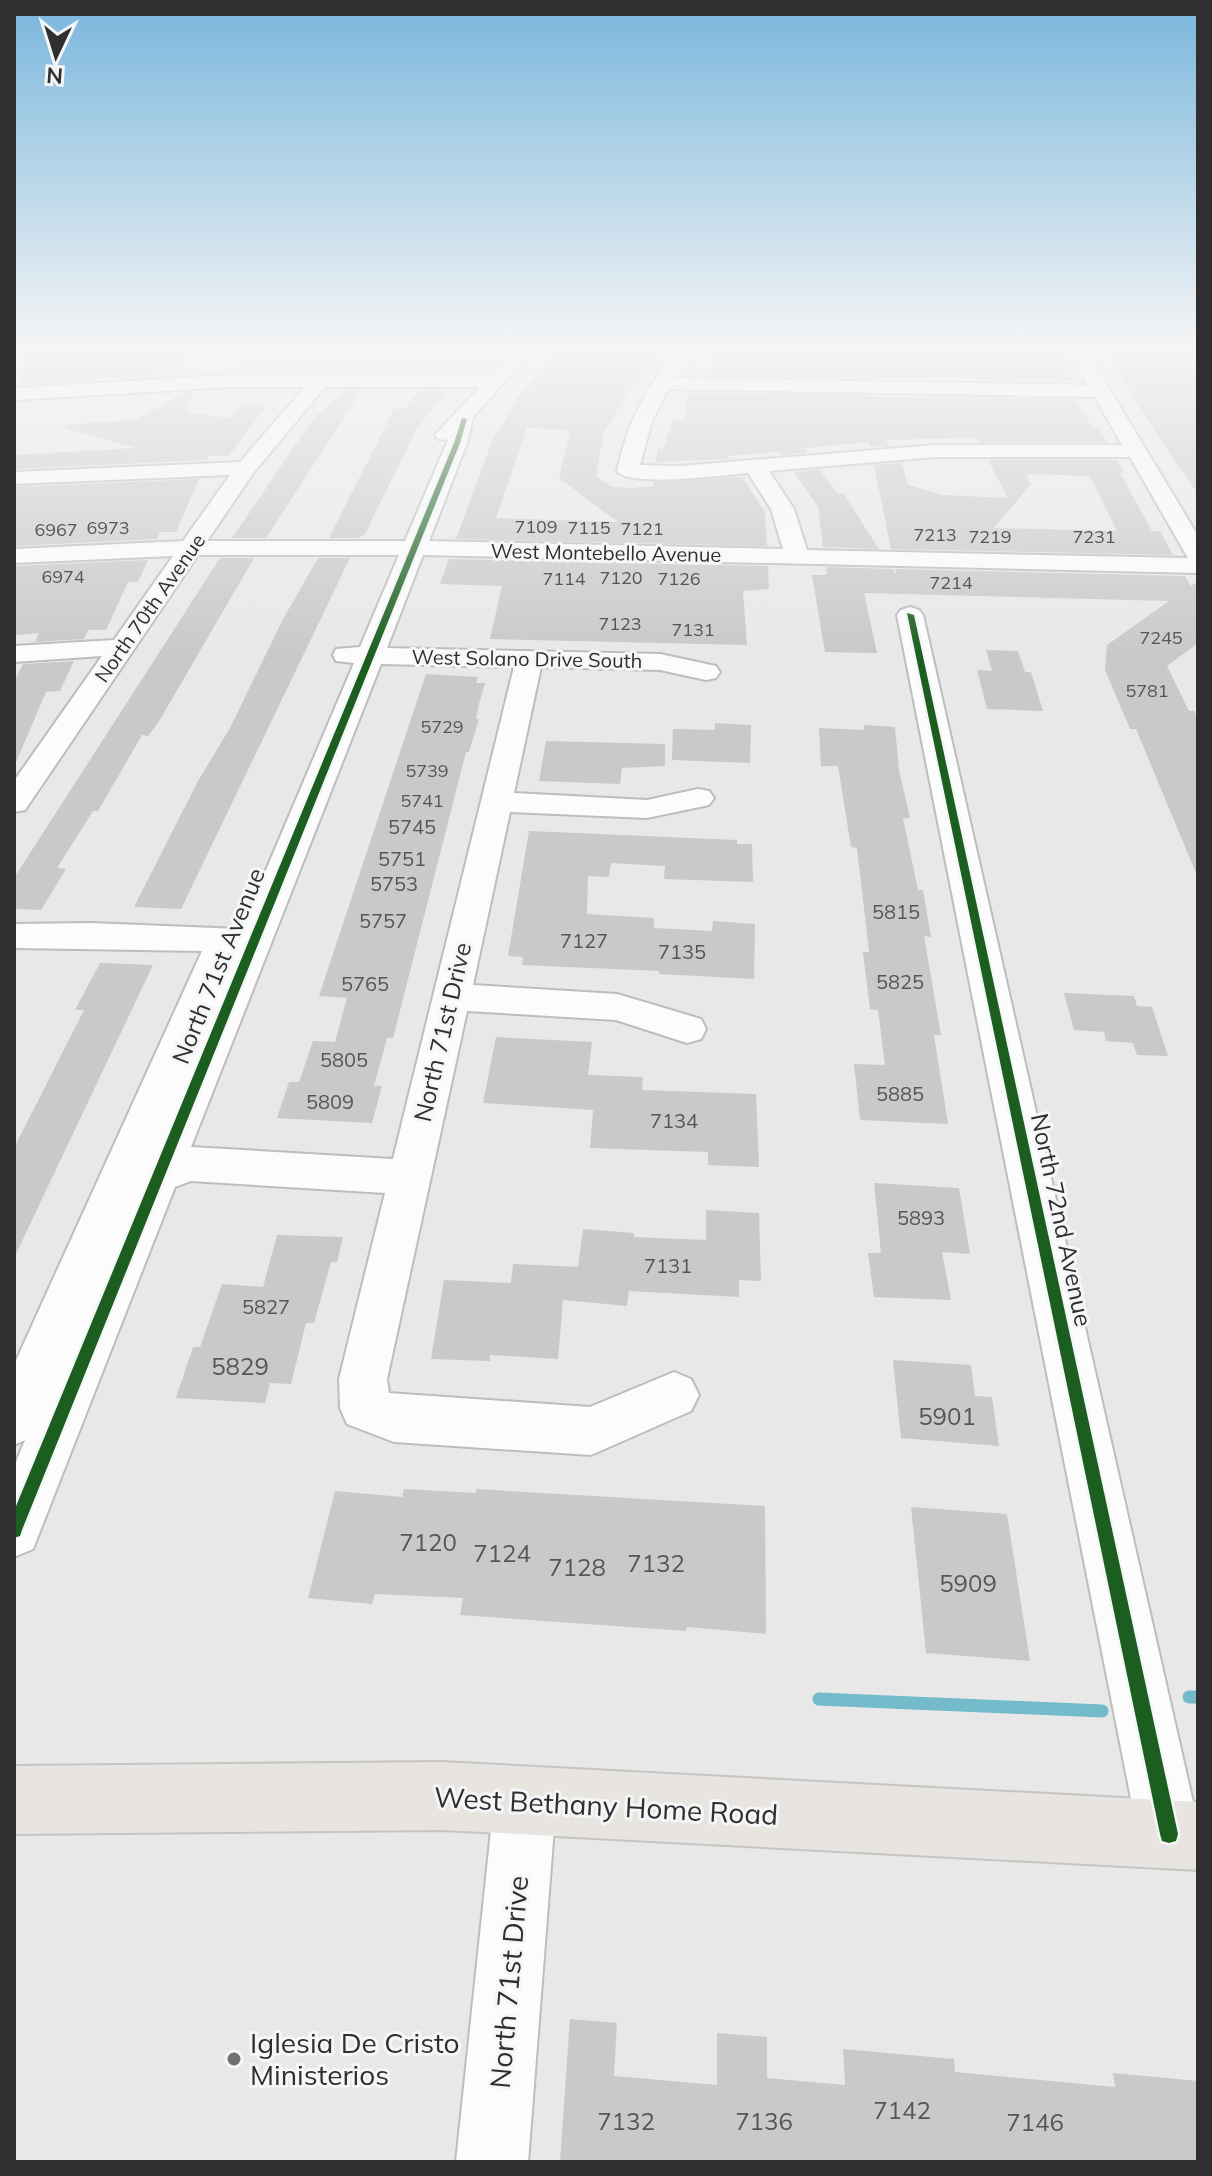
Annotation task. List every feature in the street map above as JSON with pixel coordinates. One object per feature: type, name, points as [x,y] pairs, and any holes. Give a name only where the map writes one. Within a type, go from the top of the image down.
[{"type":"main road","name":"West Bethany Home Road","points":[[14,1800],[442,1796],[1184,1835]]},
{"type":"street","name":"North 70th Avenue","points":[[14,803],[24,773],[122,647],[260,452]]},
{"type":"street","name":"North 71st Avenue","points":[[14,1530],[27,1468],[141,1174],[402,548],[453,452]]},
{"type":"street","points":[[633,452],[628,471],[680,472],[928,452]]},
{"type":"street","points":[[935,452],[953,475]]},
{"type":"street","points":[[1136,452],[1198,556]]},
{"type":"street","points":[[754,466],[791,524],[797,558]]},
{"type":"street","points":[[14,478],[246,468]]},
{"type":"street","name":"West Montebello Avenue","points":[[14,556],[192,548],[402,548],[1198,566]]},
{"type":"street","name":"North 72nd Avenue","points":[[910,615],[1184,1835]]},
{"type":"street","points":[[14,654],[122,647]]},
{"type":"street","name":"West Solano Drive South","points":[[357,655],[660,662],[706,672]]},
{"type":"street","name":"North 71st Drive","points":[[530,658],[363,1379],[365,1408],[394,1418],[591,1431],[674,1395]]},
{"type":"street","points":[[498,802],[647,809],[698,798]]},
{"type":"street","points":[[14,936],[239,941]]},
{"type":"street","points":[[450,997],[617,1007],[687,1029]]},
{"type":"street","name":"North 71st Avenue","points":[[14,1421],[141,1174]]},
{"type":"street","points":[[141,1174],[182,1187],[262,1180],[406,1189]]},
{"type":"street","name":"North 71st Drive","points":[[492,2162],[525,1802]]},
{"type":"building","points":[[74,452],[232,452],[229,456],[210,455],[207,460],[14,469],[14,455]]},
{"type":"building","points":[[291,452],[322,452],[266,538],[232,538]]},
{"type":"building","points":[[373,452],[405,452],[365,534],[359,538],[329,538]]},
{"type":"building","points":[[488,452],[519,452],[496,518],[618,522],[559,478],[565,452],[600,452],[596,476],[612,487],[633,488],[654,486],[654,482],[742,477],[765,512],[767,546],[456,539]]},
{"type":"building","points":[[658,452],[808,452],[727,456],[730,459],[656,462]]},
{"type":"building","points":[[1168,452],[1198,452],[1198,494]]},
{"type":"building","points":[[988,460],[1117,460],[1124,473],[1120,473],[1152,531],[1160,531],[1173,555],[891,549],[874,465],[902,463],[908,485],[943,495],[1008,498]],"holes":[[[1026,474],[1090,476],[1117,531],[994,528],[1031,484]]]},
{"type":"building","points":[[820,470],[837,493],[843,493],[879,549],[823,547],[818,507],[794,472]]},
{"type":"building","points":[[199,479],[176,532],[160,532],[157,539],[14,546],[14,487]]},
{"type":"building","points":[[220,558],[254,558],[158,723],[148,736],[142,735],[98,811],[93,811],[57,868],[66,869],[41,910],[14,909],[14,878]]},
{"type":"building","points":[[318,558],[350,558],[181,909],[134,907],[198,781],[230,728],[283,619]]},
{"type":"building","points":[[449,559],[768,566],[769,589],[743,591],[747,645],[490,639],[502,586],[440,584]]},
{"type":"building","points":[[148,560],[138,582],[128,582],[106,630],[88,630],[84,639],[35,642],[39,633],[14,635],[14,566]]},
{"type":"building","points":[[826,567],[892,569],[897,576],[895,569],[1185,576],[1191,586],[1198,581],[1198,643],[1167,666],[1189,711],[1194,711],[1198,719],[1198,878],[1136,729],[1130,729],[1105,670],[1107,645],[1169,601],[864,593],[877,653],[825,652],[812,575],[827,575]]},
{"type":"building","points":[[986,650],[1018,651],[1025,672],[1031,672],[1043,711],[987,709],[977,670],[992,671]]},
{"type":"building","points":[[74,661],[60,691],[46,692],[14,767],[14,681],[23,664]]},
{"type":"building","points":[[426,674],[478,677],[476,683],[485,683],[476,719],[479,719],[469,752],[466,752],[393,1038],[387,1038],[374,1086],[382,1086],[372,1123],[277,1118],[289,1082],[299,1082],[313,1041],[335,1042],[347,998],[319,996]]},
{"type":"building","points":[[715,723],[751,725],[750,763],[672,760],[673,729],[715,730]]},
{"type":"building","points":[[864,725],[895,727],[899,770],[910,818],[903,818],[918,890],[923,890],[931,937],[924,936],[941,1035],[934,1035],[948,1124],[860,1120],[854,1064],[885,1065],[878,1010],[870,1009],[863,952],[869,952],[857,848],[851,847],[838,766],[821,766],[819,728],[864,730]]},
{"type":"building","points":[[546,741],[665,744],[665,766],[622,768],[620,784],[539,781]]},
{"type":"building","points":[[529,831],[737,840],[737,844],[752,844],[753,882],[664,879],[665,866],[611,863],[609,877],[588,876],[587,914],[654,918],[654,928],[712,931],[713,921],[755,924],[754,979],[522,965],[523,957],[508,956]]},
{"type":"building","points":[[100,963],[153,965],[14,1258],[14,1148],[84,1010],[75,1010]]},
{"type":"building","points":[[1064,993],[1134,996],[1137,1006],[1152,1007],[1168,1056],[1137,1055],[1133,1043],[1106,1041],[1104,1032],[1074,1030]]},
{"type":"building","points":[[496,1037],[592,1042],[588,1075],[643,1077],[642,1090],[756,1094],[759,1167],[708,1165],[708,1152],[590,1148],[593,1110],[483,1103]]},
{"type":"building","points":[[874,1183],[959,1188],[970,1254],[942,1252],[951,1300],[874,1297],[868,1253],[881,1253]]},
{"type":"building","points":[[706,1210],[759,1213],[761,1281],[739,1280],[739,1297],[629,1291],[627,1306],[563,1300],[558,1359],[490,1355],[490,1361],[431,1359],[444,1280],[511,1283],[513,1264],[578,1267],[583,1229],[634,1233],[634,1237],[706,1240]]},
{"type":"building","points":[[277,1235],[343,1237],[337,1262],[331,1262],[314,1323],[306,1323],[291,1384],[270,1383],[265,1403],[176,1398],[193,1347],[200,1347],[222,1284],[263,1287]]},
{"type":"building","points":[[893,1360],[971,1365],[975,1396],[992,1397],[999,1446],[901,1438]]},
{"type":"building","points":[[404,1489],[476,1493],[476,1489],[765,1506],[766,1634],[460,1615],[463,1598],[375,1594],[372,1604],[308,1598],[335,1491],[402,1497]]},
{"type":"building","points":[[911,1507],[1007,1514],[1030,1661],[926,1653]]},
{"type":"building","points":[[570,2019],[617,2023],[614,2076],[717,2085],[717,2033],[767,2037],[767,2078],[845,2085],[843,2049],[954,2059],[955,2072],[1115,2087],[1113,2073],[1198,2081],[1198,2162],[560,2162]]},
{"type":"waterway","points":[[1189,1697],[1198,1697]]},
{"type":"waterway","points":[[819,1699],[1102,1711]]},
{"type":"cycle path","points":[[14,1530],[454,452]]},
{"type":"cycle path","points":[[910,615],[1169,1834]]},
{"type":"place","name":"Iglesia De Cristo Ministerios","points":[[234,2059]]}]
